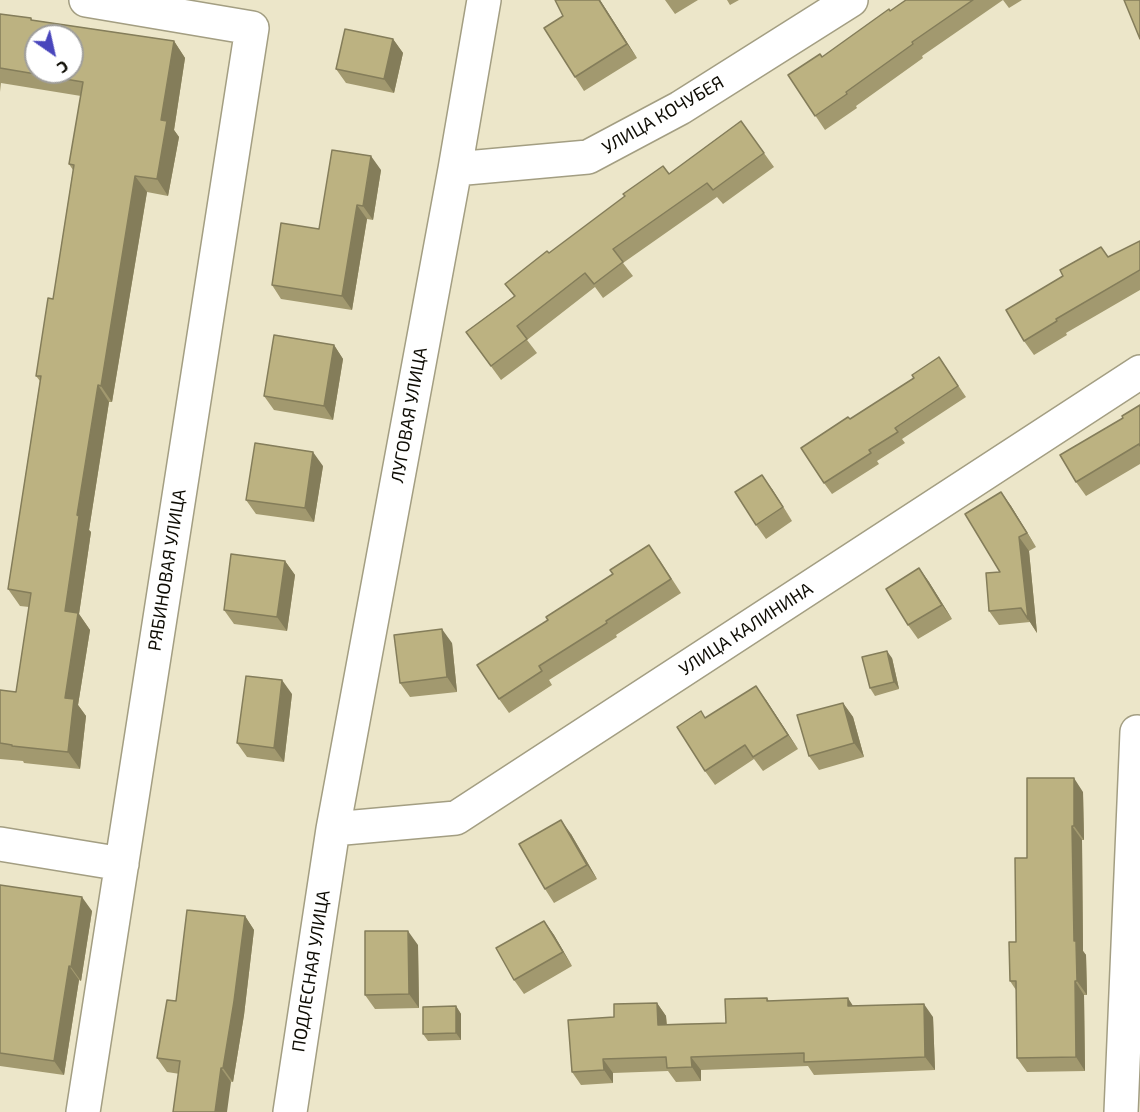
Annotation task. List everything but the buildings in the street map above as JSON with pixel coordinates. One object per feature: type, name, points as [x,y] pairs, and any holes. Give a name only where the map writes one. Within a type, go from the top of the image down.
[{"type":"street","name":"РЯБИНОВАЯ УЛИЦА","points":[[83,1112],[252,28],[86,0]]},
{"type":"street","name":"ЛУГОВАЯ УЛИЦА","points":[[333,829],[484,0]]},
{"type":"street","name":"УЛИЦА КОЧУБЕЯ","points":[[454,170],[588,157],[680,108],[850,0]]},
{"type":"street","name":"УЛИЦА КАЛИНИНА","points":[[333,829],[456,818],[1140,372]]},
{"type":"street","points":[[1121,1112],[1137,732]]},
{"type":"street","name":"ПОДЛЕСНАЯ УЛИЦА","points":[[290,1112],[333,829]]},
{"type":"street","points":[[0,844],[122,864]]}]
